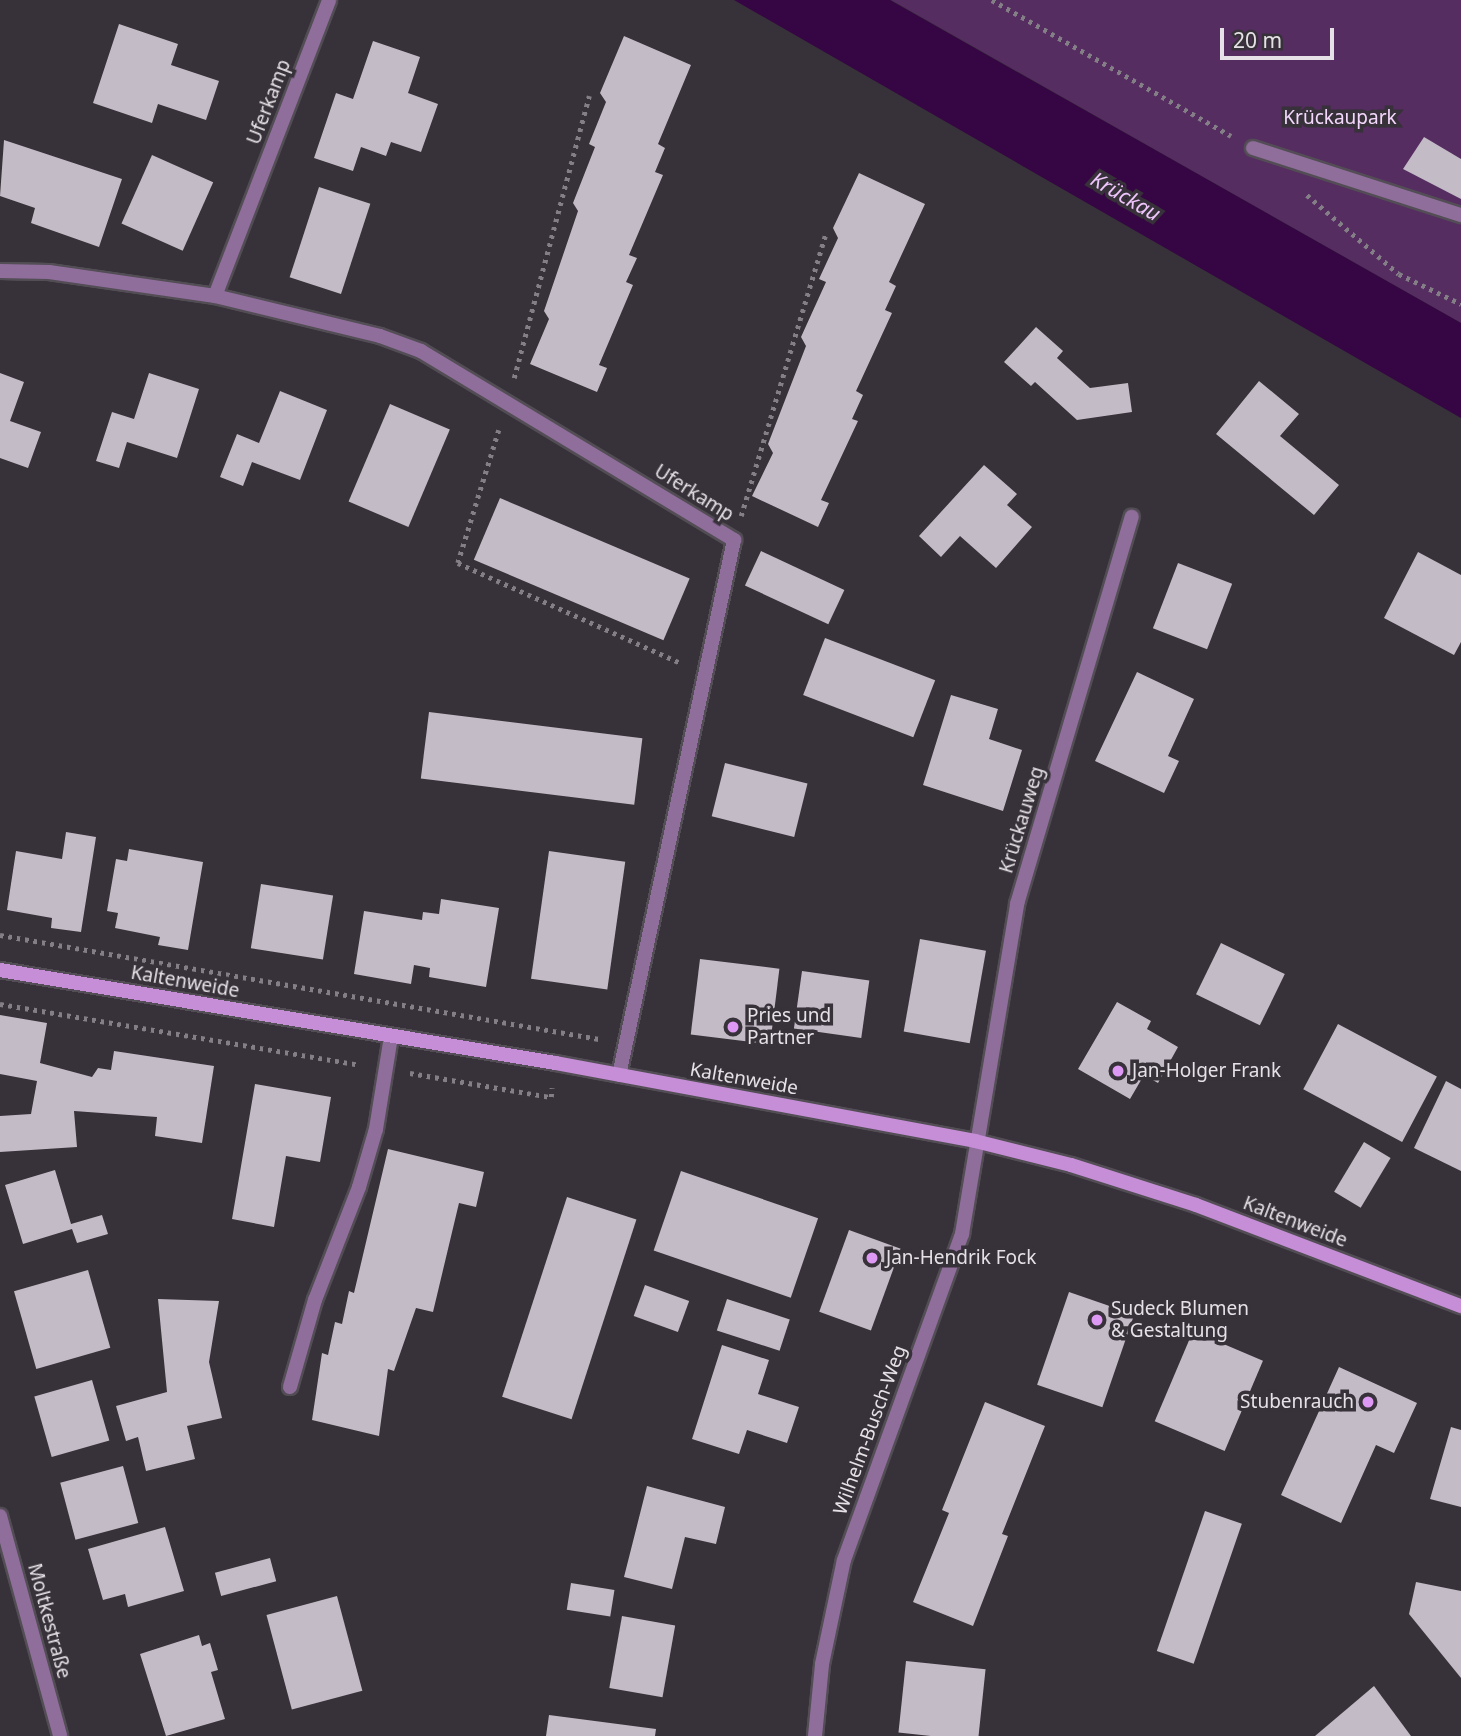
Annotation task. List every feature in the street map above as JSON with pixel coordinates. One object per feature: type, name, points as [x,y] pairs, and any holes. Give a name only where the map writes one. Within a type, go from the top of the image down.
[{"type":"main road","name":"Kaltenweide","points":[[0,970],[619,1075],[975,1141],[1071,1165],[1196,1205],[1461,1306]]},
{"type":"street","name":"Uferkamp","points":[[215,296],[329,0]]},
{"type":"street","points":[[1253,148],[1461,215]]},
{"type":"street","name":"Uferkamp","points":[[0,271],[49,272],[215,296],[380,336],[421,351],[734,540],[619,1075]]},
{"type":"street","name":"Krückauweg","points":[[975,1141],[1017,904],[1132,517]]},
{"type":"street","points":[[290,1387],[315,1300],[359,1187],[387,1070],[391,1036]]},
{"type":"street","name":"Wilhelm-Busch-Weg","points":[[815,1736],[822,1664],[844,1560],[962,1234],[975,1141]]},
{"type":"street","name":"Moltkestraße","points":[[0,1516],[60,1736]]},
{"type":"path","points":[[734,540],[826,233]]},
{"type":"path","points":[[0,935],[624,1044]]},
{"type":"path","points":[[0,1004],[551,1097]]},
{"type":"green space","name":"Krückaupark","points":[[891,0],[1461,0],[1461,323]]},
{"type":"water","name":"Krückau","points":[[734,0],[890,0],[1461,323],[1461,418]]},
{"type":"building","points":[[119,24],[178,44],[171,65],[219,81],[206,120],[158,104],[152,123],[93,103]]},
{"type":"building","points":[[624,36],[691,65],[658,144],[665,148],[655,172],[663,175],[629,255],[637,258],[626,282],[633,285],[599,365],[607,368],[597,392],[530,364],[549,319],[544,311],[578,211],[573,203],[595,147],[589,144],[606,102],[600,93]]},
{"type":"building","points":[[373,41],[420,57],[408,93],[438,104],[421,152],[391,142],[386,156],[361,147],[353,171],[314,158],[336,93],[353,99]]},
{"type":"building","points":[[1424,137],[1461,159],[1461,199],[1403,169]]},
{"type":"building","points":[[4,140],[122,179],[99,247],[31,223],[35,208],[0,196]]},
{"type":"building","points":[[152,155],[213,182],[183,251],[121,224]]},
{"type":"building","points":[[859,173],[925,204],[889,282],[896,286],[885,310],[892,313],[856,391],[863,395],[852,419],[858,421],[821,500],[829,503],[818,527],[752,496],[773,453],[768,444],[806,346],[801,337],[826,282],[819,279],[838,238],[833,228]]},
{"type":"building","points":[[319,187],[370,204],[341,294],[290,277]]},
{"type":"building","points":[[1036,327],[1063,351],[1057,358],[1090,388],[1128,383],[1132,412],[1077,420],[1035,382],[1031,386],[1004,362]]},
{"type":"building","points":[[0,373],[24,382],[10,421],[41,432],[28,468],[0,458]]},
{"type":"building","points":[[149,373],[199,389],[177,458],[127,442],[119,468],[96,461],[112,412],[134,419]]},
{"type":"building","points":[[1259,381],[1299,414],[1280,436],[1339,485],[1314,515],[1216,434]]},
{"type":"building","points":[[280,391],[327,410],[300,480],[252,462],[243,486],[220,477],[237,434],[259,443]]},
{"type":"building","points":[[390,404],[450,429],[408,527],[349,502]]},
{"type":"building","points":[[984,465],[1017,494],[1007,505],[1032,527],[996,568],[960,536],[941,557],[919,536]]},
{"type":"building","points":[[500,498],[690,578],[663,640],[474,560]]},
{"type":"building","points":[[761,551],[844,590],[828,624],[745,585]]},
{"type":"building","points":[[1418,552],[1461,575],[1461,642],[1454,655],[1384,618]]},
{"type":"building","points":[[1178,563],[1232,584],[1207,649],[1153,628]]},
{"type":"building","points":[[825,638],[935,680],[913,737],[803,695]]},
{"type":"building","points":[[1137,672],[1194,699],[1168,756],[1179,761],[1164,793],[1095,761]]},
{"type":"building","points":[[951,695],[998,709],[989,739],[1022,750],[1003,811],[923,785]]},
{"type":"building","points":[[429,712],[642,738],[634,805],[421,779]]},
{"type":"building","points":[[725,763],[807,784],[794,837],[712,816]]},
{"type":"building","points":[[66,832],[96,837],[81,932],[51,928],[52,918],[7,910],[16,851],[62,859]]},
{"type":"building","points":[[129,849],[203,862],[188,950],[158,945],[160,937],[115,928],[118,913],[107,911],[116,859],[127,861]]},
{"type":"building","points":[[549,851],[625,862],[607,989],[531,979]]},
{"type":"building","points":[[261,884],[333,895],[323,960],[251,948]]},
{"type":"building","points":[[441,899],[499,908],[486,987],[429,977],[430,968],[414,965],[411,984],[354,974],[364,911],[422,920],[423,912],[439,914]]},
{"type":"building","points":[[920,939],[986,951],[970,1043],[904,1032]]},
{"type":"building","points":[[1221,943],[1285,974],[1260,1025],[1196,994]]},
{"type":"building","points":[[700,959],[779,969],[770,1044],[691,1034]]},
{"type":"building","points":[[802,971],[869,980],[861,1038],[794,1028]]},
{"type":"building","points":[[1117,1002],[1151,1021],[1147,1029],[1178,1047],[1158,1083],[1144,1075],[1130,1099],[1078,1069]]},
{"type":"building","points":[[0,1015],[47,1023],[40,1063],[92,1077],[98,1068],[111,1070],[114,1051],[214,1066],[202,1143],[155,1136],[157,1117],[74,1111],[77,1147],[0,1152],[0,1116],[31,1114],[37,1081],[0,1074]]},
{"type":"building","points":[[1338,1024],[1437,1077],[1402,1142],[1303,1089]]},
{"type":"building","points":[[1446,1081],[1461,1089],[1461,1171],[1414,1148]]},
{"type":"building","points":[[255,1084],[331,1097],[320,1162],[286,1156],[274,1227],[232,1219]]},
{"type":"building","points":[[1364,1142],[1391,1158],[1361,1208],[1334,1192]]},
{"type":"building","points":[[388,1149],[484,1172],[476,1207],[459,1203],[433,1312],[416,1308],[394,1371],[388,1369],[379,1436],[312,1420],[322,1353],[328,1355],[335,1322],[342,1324],[349,1291],[354,1293]]},
{"type":"building","points":[[55,1170],[71,1224],[102,1215],[108,1234],[77,1243],[72,1229],[23,1244],[5,1185]]},
{"type":"building","points":[[681,1171],[818,1218],[791,1298],[654,1250]]},
{"type":"building","points":[[567,1197],[636,1220],[572,1419],[502,1397]]},
{"type":"building","points":[[849,1230],[901,1249],[871,1331],[819,1312]]},
{"type":"building","points":[[88,1270],[110,1348],[36,1369],[14,1291]]},
{"type":"building","points":[[645,1285],[689,1301],[678,1332],[634,1316]]},
{"type":"building","points":[[1069,1292],[1134,1314],[1102,1407],[1037,1385]]},
{"type":"building","points":[[158,1299],[219,1301],[209,1362],[222,1418],[187,1426],[195,1459],[146,1471],[138,1437],[126,1441],[116,1406],[167,1392]]},
{"type":"building","points":[[727,1299],[790,1319],[780,1351],[717,1330]]},
{"type":"building","points":[[1193,1331],[1263,1361],[1225,1451],[1155,1421]]},
{"type":"building","points":[[722,1345],[769,1360],[758,1394],[799,1407],[787,1443],[747,1430],[739,1454],[692,1439]]},
{"type":"building","points":[[1339,1367],[1417,1403],[1394,1453],[1376,1445],[1341,1523],[1281,1495]]},
{"type":"building","points":[[92,1380],[109,1441],[52,1457],[34,1397]]},
{"type":"building","points":[[985,1402],[1045,1426],[1002,1534],[1008,1536],[973,1626],[913,1602],[949,1513],[942,1510]]},
{"type":"building","points":[[1451,1427],[1461,1430],[1461,1507],[1430,1499]]},
{"type":"building","points":[[123,1466],[138,1523],[75,1540],[60,1483]]},
{"type":"building","points":[[647,1486],[725,1507],[716,1544],[685,1537],[672,1589],[624,1577]]},
{"type":"building","points":[[1205,1511],[1242,1524],[1194,1664],[1157,1651]]},
{"type":"building","points":[[165,1527],[184,1591],[128,1607],[125,1594],[103,1600],[88,1549]]},
{"type":"building","points":[[270,1558],[276,1581],[221,1596],[215,1573]]},
{"type":"building","points":[[1416,1582],[1461,1591],[1461,1678],[1409,1614]]},
{"type":"building","points":[[571,1583],[614,1590],[610,1617],[567,1610]]},
{"type":"building","points":[[337,1596],[362,1691],[292,1710],[266,1615]]},
{"type":"building","points":[[622,1616],[675,1625],[663,1697],[609,1688]]},
{"type":"building","points":[[199,1635],[202,1646],[210,1643],[218,1670],[211,1672],[225,1719],[166,1736],[140,1654]]},
{"type":"building","points":[[906,1661],[986,1669],[979,1736],[898,1733]]},
{"type":"building","points":[[1374,1686],[1411,1736],[1315,1736]]},
{"type":"building","points":[[549,1715],[656,1729],[655,1736],[546,1736]]},
{"type":"place","name":"Pries und Partner","points":[[733,1027]]},
{"type":"place","name":"Jan-Holger Frank","points":[[1118,1071]]},
{"type":"place","name":"Jan-Hendrik Fock","points":[[872,1258]]},
{"type":"place","name":"Sudeck Blumen & Gestaltung","points":[[1097,1320]]},
{"type":"place","name":"Stubenrauch","points":[[1368,1402]]}]
